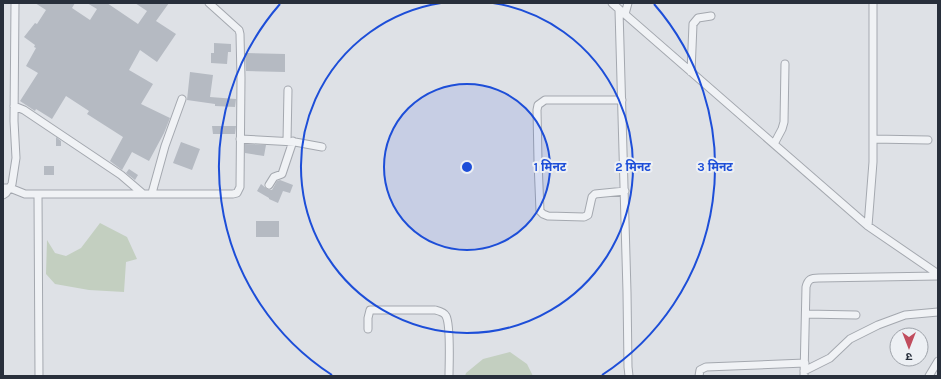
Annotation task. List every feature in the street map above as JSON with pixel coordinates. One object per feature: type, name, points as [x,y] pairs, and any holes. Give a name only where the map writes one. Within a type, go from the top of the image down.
[{"type":"street","points":[[3,195],[6,188],[12,184],[16,158],[14,106],[15,3]]},
{"type":"street","points":[[6,188],[19,192],[38,194],[237,193],[240,187],[240,34],[239,30],[209,3]]},
{"type":"street","points":[[612,3],[868,226],[938,275]]},
{"type":"street","points":[[628,3],[622,12],[622,100],[629,376]]},
{"type":"street","points":[[868,226],[873,162],[873,3]]},
{"type":"street","points":[[691,72],[693,24],[698,18],[711,16]]},
{"type":"street","points":[[774,144],[784,122],[785,64]]},
{"type":"street","points":[[269,185],[274,177],[282,174],[290,141],[288,90]]},
{"type":"street","points":[[152,193],[165,146],[182,99]]},
{"type":"street","points":[[622,100],[545,100],[538,104],[540,211],[548,216],[584,217],[588,215],[592,197],[595,194],[625,192]]},
{"type":"street","points":[[14,106],[24,110],[121,175],[142,193]]},
{"type":"street","points":[[240,139],[290,141],[322,147]]},
{"type":"street","points":[[873,139],[928,140]]},
{"type":"street","points":[[38,194],[39,376]]},
{"type":"street","points":[[804,370],[806,287],[809,280],[812,278],[938,275]]},
{"type":"street","points":[[368,329],[370,310],[435,310],[444,313],[448,326],[449,376]]},
{"type":"street","points":[[699,376],[700,370],[706,366],[804,370],[825,361],[845,342],[864,332],[906,315],[938,312]]},
{"type":"street","points":[[806,314],[856,315]]},
{"type":"street","points":[[929,376],[938,361]]},
{"type":"green space","points":[[100,223],[127,237],[137,259],[126,262],[124,292],[89,290],[55,284],[46,274],[47,240],[55,253],[66,256],[81,248]]},
{"type":"green space","points":[[510,352],[527,364],[533,376],[465,376],[466,373],[483,359]]},
{"type":"building","points":[[35,3],[75,3],[72,8],[90,20],[97,9],[87,3],[107,3],[138,24],[147,11],[135,3],[169,3],[156,21],[176,34],[157,62],[140,50],[129,70],[153,84],[141,104],[170,118],[149,161],[132,152],[122,170],[110,161],[123,137],[87,114],[89,111],[66,96],[52,119],[36,109],[35,111],[20,101],[38,73],[26,66],[36,48],[34,47],[35,45],[24,37],[35,23],[37,24],[46,10]]},
{"type":"building","points":[[214,43],[231,44],[231,52],[228,52],[227,64],[211,63],[211,53],[214,53]]},
{"type":"building","points":[[245,53],[285,54],[285,72],[246,71]]},
{"type":"building","points":[[190,72],[213,75],[210,97],[236,99],[235,107],[215,106],[215,104],[187,100]]},
{"type":"building","points":[[212,126],[236,126],[235,134],[213,134]]},
{"type":"building","points":[[56,137],[61,141],[61,146],[56,146]]},
{"type":"building","points":[[181,142],[200,149],[192,170],[173,163]]},
{"type":"building","points":[[245,144],[266,145],[264,156],[245,153]]},
{"type":"building","points":[[44,166],[54,166],[54,175],[44,175]]},
{"type":"building","points":[[129,169],[138,175],[135,180],[126,173]]},
{"type":"building","points":[[280,180],[293,185],[290,193],[283,191],[278,203],[257,191],[261,184],[267,189],[272,190],[277,181]]},
{"type":"building","points":[[256,221],[279,221],[279,237],[256,237]]}]
